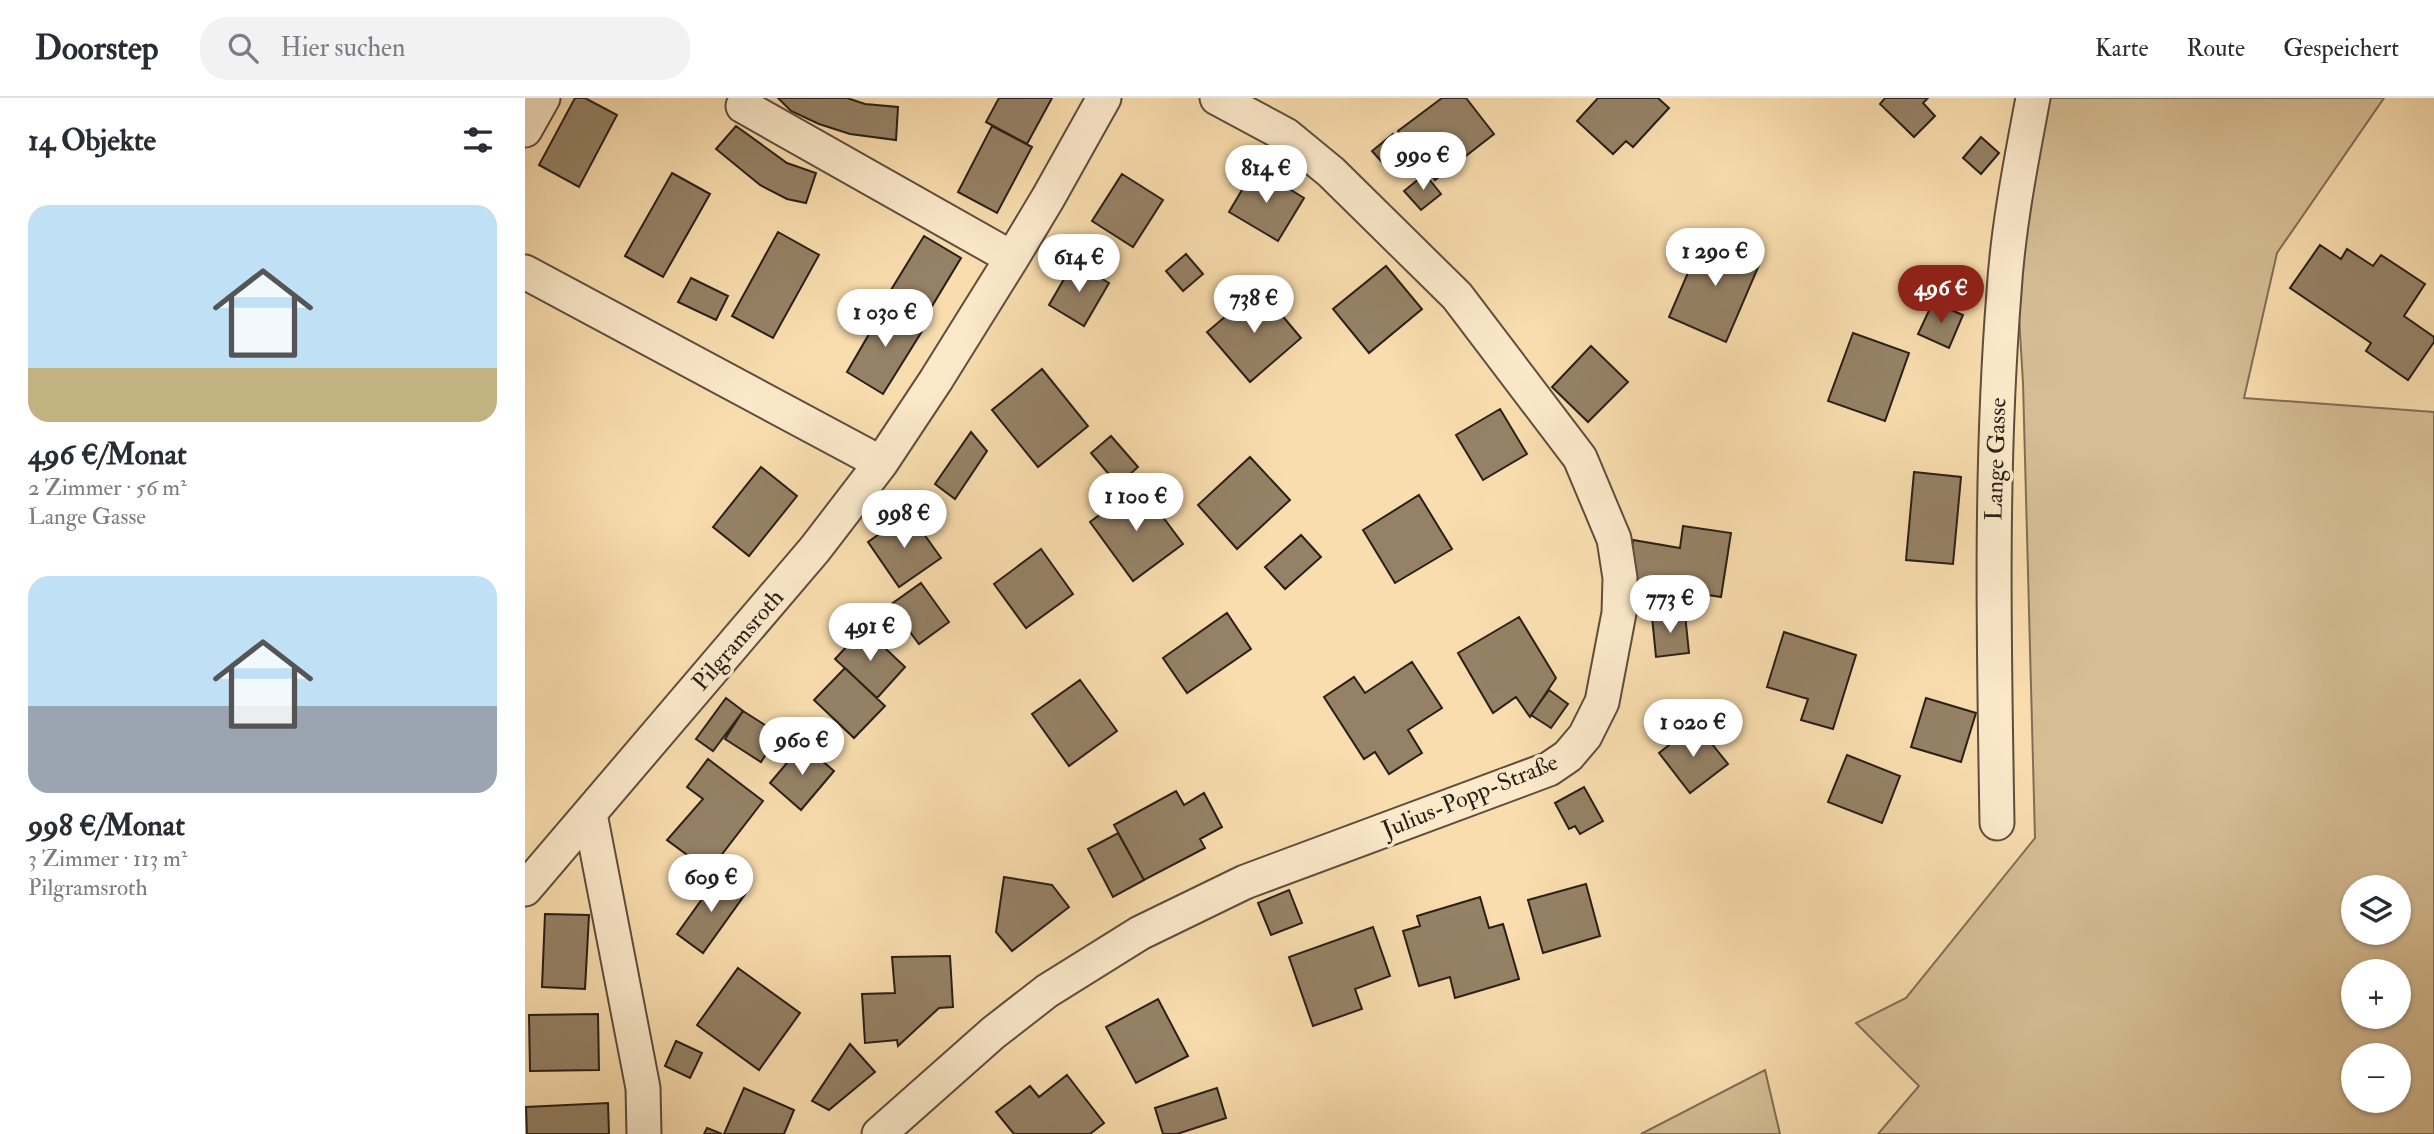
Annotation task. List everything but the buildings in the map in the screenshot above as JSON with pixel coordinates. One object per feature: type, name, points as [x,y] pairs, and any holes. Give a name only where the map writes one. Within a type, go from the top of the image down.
[{"type":"street","points":[[525,130],[543,98]]},
{"type":"street","name":"Pilgramsroth","points":[[525,889],[815,549],[881,463],[1012,258],[1104,98]]},
{"type":"street","name":"Julius-Popp-Straße","points":[[879,1134],[993,1033],[1047,990],[1140,933],[1245,882],[1549,769],[1568,756],[1585,736],[1602,702],[1619,613],[1620,578],[1613,539],[1580,458],[1457,296],[1322,164],[1286,135],[1217,98]]},
{"type":"street","name":"Lange Gasse","points":[[1997,823],[1993,556],[1997,410],[2004,290],[2019,174],[2033,98]]},
{"type":"street","points":[[743,106],[1012,258]]},
{"type":"street","points":[[525,272],[881,463]]},
{"type":"street","points":[[590,814],[643,1088],[644,1134]]},
{"type":"shaded area","points":[[2046,98],[2384,98],[2277,253],[2244,398],[2434,412],[2434,1134],[1878,1134],[1919,1086],[1856,1023],[1906,998],[2035,838],[2023,383],[2017,283]]},
{"type":"shaded area","points":[[1765,1070],[1780,1134],[1641,1134]]}]
